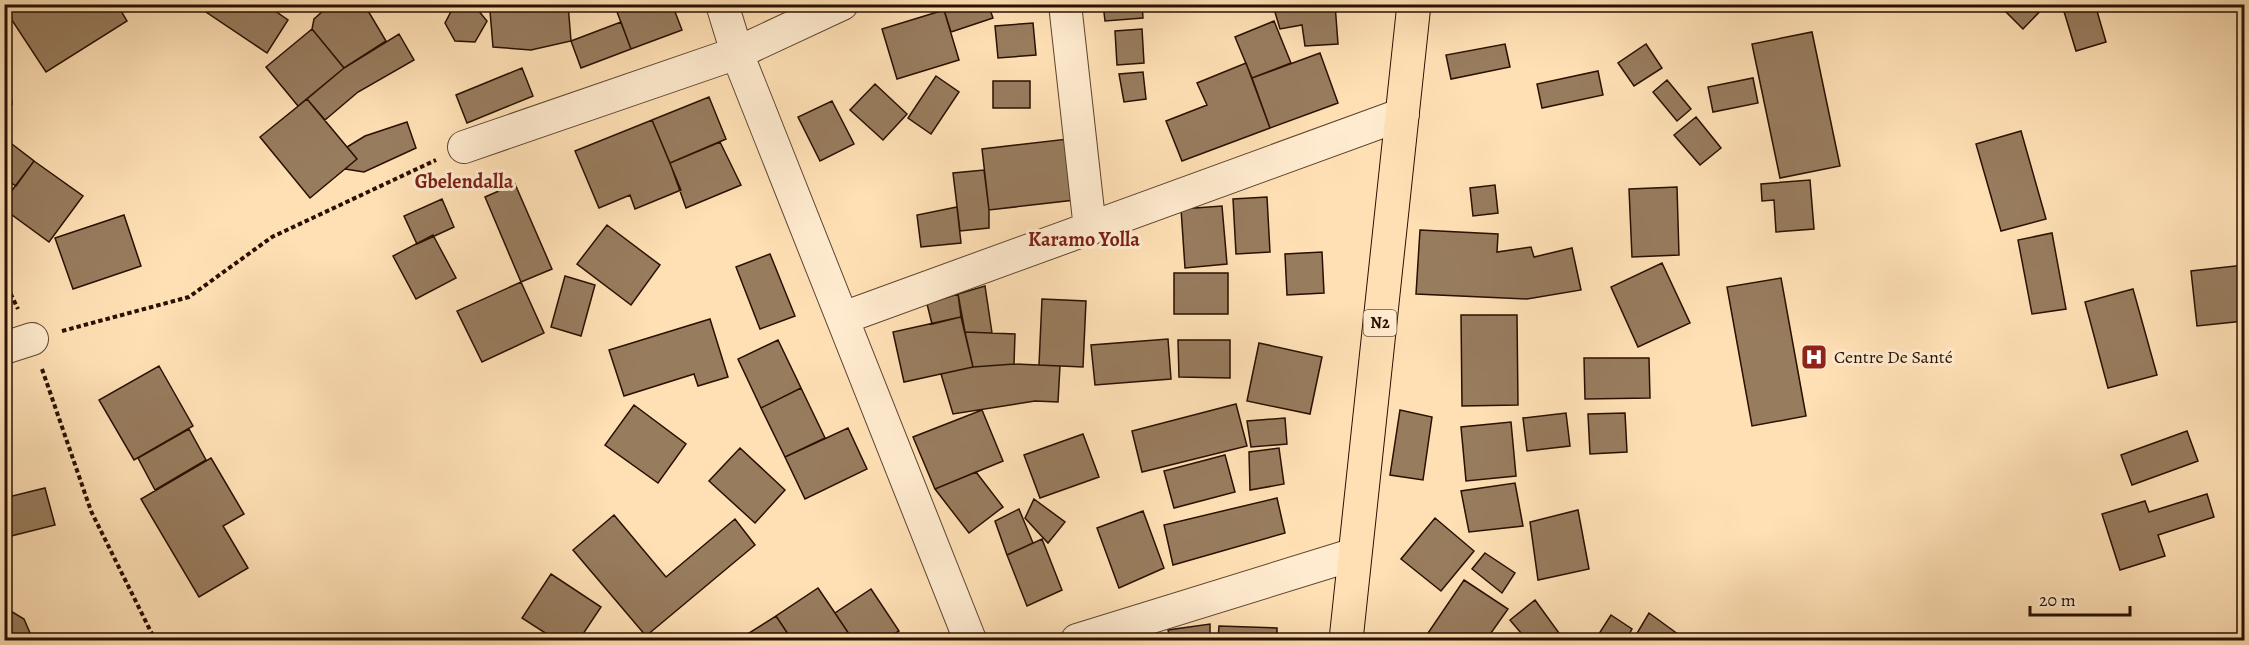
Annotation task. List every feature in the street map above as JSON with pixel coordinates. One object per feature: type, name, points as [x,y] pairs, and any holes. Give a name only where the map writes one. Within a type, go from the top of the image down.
[{"type":"highway","name":"N2","points":[[1346,640],[1414,4]]},
{"type":"street","points":[[722,4],[737,53],[970,640]]},
{"type":"street","points":[[464,147],[737,53],[842,4]]},
{"type":"street","points":[[1065,4],[1090,229]]},
{"type":"street","points":[[843,318],[1403,114]]},
{"type":"street","points":[[1077,640],[1355,554]]},
{"type":"path","points":[[18,343],[189,297],[272,237],[464,147]]},
{"type":"path","points":[[4,280],[18,343],[91,512],[155,640]]},
{"type":"building","points":[[4,4],[117,4],[127,21],[46,72],[4,8]]},
{"type":"building","points":[[211,4],[265,4],[288,20],[267,53],[206,12]]},
{"type":"building","points":[[331,4],[364,4],[386,41],[344,68],[312,29],[314,19]]},
{"type":"building","points":[[473,4],[487,21],[475,42],[455,41],[445,23],[454,6]]},
{"type":"building","points":[[512,4],[535,4],[513,8]]},
{"type":"building","points":[[535,4],[568,4],[571,41],[531,50],[493,47],[490,11]]},
{"type":"building","points":[[614,4],[672,4],[682,30],[631,49]]},
{"type":"building","points":[[963,4],[988,4],[993,18],[951,32],[944,10]]},
{"type":"building","points":[[1103,4],[1142,4],[1143,18],[1105,21]]},
{"type":"building","points":[[1284,4],[1335,4],[1338,44],[1305,46],[1302,25],[1280,29],[1274,9]]},
{"type":"building","points":[[1998,4],[2044,4],[2045,6],[2023,29]]},
{"type":"building","points":[[2095,4],[2106,42],[2076,51],[2062,5]]},
{"type":"building","points":[[944,10],[959,60],[897,79],[882,29]]},
{"type":"building","points":[[1274,21],[1291,63],[1252,78],[1235,37]]},
{"type":"building","points":[[621,22],[631,49],[581,68],[571,41]]},
{"type":"building","points":[[1033,23],[1036,55],[998,58],[995,26]]},
{"type":"building","points":[[312,29],[344,68],[298,106],[266,67]]},
{"type":"building","points":[[1142,29],[1144,63],[1117,65],[1115,31]]},
{"type":"building","points":[[1812,32],[1840,166],[1780,178],[1752,44]]},
{"type":"building","points":[[399,34],[414,60],[358,92],[325,120],[307,99],[344,68]]},
{"type":"building","points":[[1505,44],[1510,67],[1451,79],[1446,55]]},
{"type":"building","points":[[1646,44],[1662,68],[1634,86],[1618,63]]},
{"type":"building","points":[[1320,53],[1338,103],[1270,128],[1252,78]]},
{"type":"building","points":[[4,57],[7,57],[12,104],[4,105]]},
{"type":"building","points":[[1246,63],[1270,128],[1182,161],[1166,121],[1207,105],[1197,83]]},
{"type":"building","points":[[522,68],[533,96],[467,123],[456,95]]},
{"type":"building","points":[[1598,71],[1603,95],[1542,108],[1537,84]]},
{"type":"building","points":[[1143,72],[1146,99],[1124,102],[1119,74]]},
{"type":"building","points":[[936,76],[959,92],[931,134],[908,118]]},
{"type":"building","points":[[1753,78],[1758,103],[1713,112],[1708,87]]},
{"type":"building","points":[[1667,80],[1691,109],[1677,121],[1653,92]]},
{"type":"building","points":[[993,81],[1030,81],[1030,108],[993,108]]},
{"type":"building","points":[[875,84],[907,114],[883,140],[850,110]]},
{"type":"building","points":[[709,97],[726,139],[670,163],[652,120]]},
{"type":"building","points":[[307,99],[357,159],[310,198],[260,137]]},
{"type":"building","points":[[832,101],[854,144],[820,161],[798,117]]},
{"type":"building","points":[[1696,117],[1721,148],[1700,165],[1674,135]]},
{"type":"building","points":[[652,120],[681,190],[635,209],[630,195],[599,208],[575,151]]},
{"type":"building","points":[[407,122],[416,148],[364,172],[345,169],[357,159],[347,147],[365,136]]},
{"type":"building","points":[[2021,131],[2046,219],[2001,231],[1976,144]]},
{"type":"building","points":[[1068,139],[1075,200],[989,210],[982,149]]},
{"type":"building","points":[[8,141],[34,161],[16,186],[4,178],[4,146]]},
{"type":"building","points":[[720,142],[741,185],[686,208],[670,163]]},
{"type":"building","points":[[34,161],[83,196],[49,242],[4,209],[4,201]]},
{"type":"building","points":[[984,170],[989,228],[960,231],[953,173]]},
{"type":"building","points":[[1810,180],[1814,229],[1776,232],[1774,200],[1762,201],[1761,184]]},
{"type":"building","points":[[515,184],[552,269],[521,282],[485,197]]},
{"type":"building","points":[[1495,185],[1498,213],[1473,216],[1470,188]]},
{"type":"building","points":[[1677,187],[1679,255],[1632,257],[1629,189]]},
{"type":"building","points":[[1267,197],[1270,252],[1236,254],[1233,199]]},
{"type":"building","points":[[442,199],[454,227],[417,244],[404,216]]},
{"type":"building","points":[[1222,206],[1227,264],[1185,268],[1181,209]]},
{"type":"building","points":[[957,207],[961,243],[921,247],[917,215]]},
{"type":"building","points":[[124,215],[141,266],[73,289],[55,238]]},
{"type":"building","points":[[607,225],[660,265],[631,305],[577,264]]},
{"type":"building","points":[[1420,230],[1498,234],[1497,252],[1531,247],[1534,257],[1572,248],[1581,290],[1527,299],[1416,294]]},
{"type":"building","points":[[2052,233],[2066,309],[2032,314],[2018,240]]},
{"type":"building","points":[[433,235],[456,278],[416,299],[393,256]]},
{"type":"building","points":[[1322,252],[1324,293],[1287,295],[1285,254]]},
{"type":"building","points":[[770,254],[795,316],[760,329],[736,267]]},
{"type":"building","points":[[1662,263],[1690,323],[1638,347],[1611,287]]},
{"type":"building","points":[[2244,265],[2244,321],[2197,326],[2191,271]]},
{"type":"building","points":[[1174,273],[1228,273],[1228,314],[1174,314]]},
{"type":"building","points":[[565,276],[595,285],[581,336],[551,327]]},
{"type":"building","points":[[1781,278],[1806,416],[1752,426],[1727,287]]},
{"type":"building","points":[[521,282],[544,333],[482,362],[457,311]]},
{"type":"building","points":[[985,286],[992,333],[965,332],[958,294]]},
{"type":"building","points":[[2133,289],[2157,375],[2108,388],[2085,302]]},
{"type":"building","points":[[958,294],[961,317],[932,324],[927,304]]},
{"type":"building","points":[[1042,299],[1086,301],[1083,367],[1039,365]]},
{"type":"building","points":[[1461,315],[1517,315],[1518,405],[1462,406]]},
{"type":"building","points":[[961,317],[973,367],[904,382],[893,332]]},
{"type":"building","points":[[710,319],[728,377],[698,386],[694,374],[624,396],[609,350]]},
{"type":"building","points":[[965,332],[1015,334],[1014,364],[973,367]]},
{"type":"building","points":[[1168,339],[1171,379],[1095,385],[1091,345]]},
{"type":"building","points":[[778,340],[801,388],[761,408],[738,359]]},
{"type":"building","points":[[1178,340],[1230,340],[1230,378],[1179,377]]},
{"type":"building","points":[[1259,343],[1322,357],[1310,414],[1247,401]]},
{"type":"building","points":[[1584,358],[1649,358],[1650,398],[1585,399]]},
{"type":"building","points":[[1014,364],[1060,366],[1058,402],[1035,401],[953,414],[941,374],[973,367]]},
{"type":"building","points":[[159,366],[193,426],[134,460],[99,400]]},
{"type":"building","points":[[801,388],[825,438],[785,457],[761,408]]},
{"type":"building","points":[[1236,404],[1247,446],[1142,472],[1132,431]]},
{"type":"building","points":[[634,405],[686,444],[658,483],[605,445]]},
{"type":"building","points":[[982,410],[1003,461],[935,489],[913,437]]},
{"type":"building","points":[[1400,410],[1432,417],[1423,480],[1390,475]]},
{"type":"building","points":[[1566,413],[1570,446],[1527,451],[1523,418]]},
{"type":"building","points":[[1625,413],[1627,452],[1590,454],[1588,414]]},
{"type":"building","points":[[1285,418],[1287,444],[1251,447],[1247,421]]},
{"type":"building","points":[[1511,422],[1516,476],[1466,481],[1461,427]]},
{"type":"building","points":[[848,428],[867,469],[805,499],[785,457]]},
{"type":"building","points":[[189,429],[206,460],[155,490],[138,458]]},
{"type":"building","points":[[2187,431],[2198,461],[2132,485],[2121,455]]},
{"type":"building","points":[[1083,434],[1099,477],[1040,498],[1024,455]]},
{"type":"building","points":[[740,448],[785,490],[755,523],[709,481]]},
{"type":"building","points":[[1279,448],[1284,484],[1250,490],[1249,452]]},
{"type":"building","points":[[1225,455],[1235,492],[1174,508],[1164,471]]},
{"type":"building","points":[[211,458],[244,514],[223,526],[248,568],[199,597],[141,499]]},
{"type":"building","points":[[976,472],[1003,507],[969,533],[935,489]]},
{"type":"building","points":[[1515,483],[1523,526],[1469,532],[1461,491]]},
{"type":"building","points":[[45,488],[55,525],[7,537],[4,526],[4,498]]},
{"type":"building","points":[[2207,494],[2214,517],[2158,535],[2165,556],[2120,570],[2102,514],[2145,501],[2149,512]]},
{"type":"building","points":[[1277,498],[1285,533],[1173,565],[1164,525]]},
{"type":"building","points":[[1034,499],[1065,522],[1048,543],[1025,518]]},
{"type":"building","points":[[1019,509],[1033,543],[1007,555],[995,521]]},
{"type":"building","points":[[1578,510],[1589,569],[1538,580],[1530,522]]},
{"type":"building","points":[[1143,511],[1164,568],[1119,588],[1097,528]]},
{"type":"building","points":[[614,515],[666,577],[735,519],[755,545],[646,636],[573,550]]},
{"type":"building","points":[[1435,518],[1474,551],[1441,591],[1401,559]]},
{"type":"building","points":[[1042,539],[1062,590],[1027,606],[1007,555]]},
{"type":"building","points":[[1485,553],[1515,573],[1502,593],[1472,569]]},
{"type":"building","points":[[551,574],[601,607],[579,640],[556,640],[522,618]]},
{"type":"building","points":[[1464,580],[1508,609],[1486,640],[1432,640],[1426,636]]},
{"type":"building","points":[[818,588],[853,640],[792,640],[776,616]]},
{"type":"building","points":[[871,589],[899,631],[885,640],[853,640],[835,613]]},
{"type":"building","points":[[1535,600],[1564,640],[1527,640],[1510,620]]},
{"type":"building","points":[[4,607],[24,619],[33,640],[4,640]]},
{"type":"building","points":[[1649,613],[1686,640],[1633,640]]},
{"type":"building","points":[[1611,615],[1632,629],[1626,640],[1595,640]]},
{"type":"building","points":[[776,616],[792,640],[738,640]]},
{"type":"building","points":[[1210,624],[1210,640],[1170,640],[1168,630]]},
{"type":"building","points":[[1219,626],[1277,628],[1277,640],[1218,640]]},
{"type":"building","points":[[448,635],[453,640],[442,640]]},
{"type":"place","name":"Centre De Santé","points":[[1814,357]]},
{"type":"district","name":"Gbelendalla","points":[[464,181]]},
{"type":"district","name":"Karamo Yolla","points":[[1084,239]]}]
